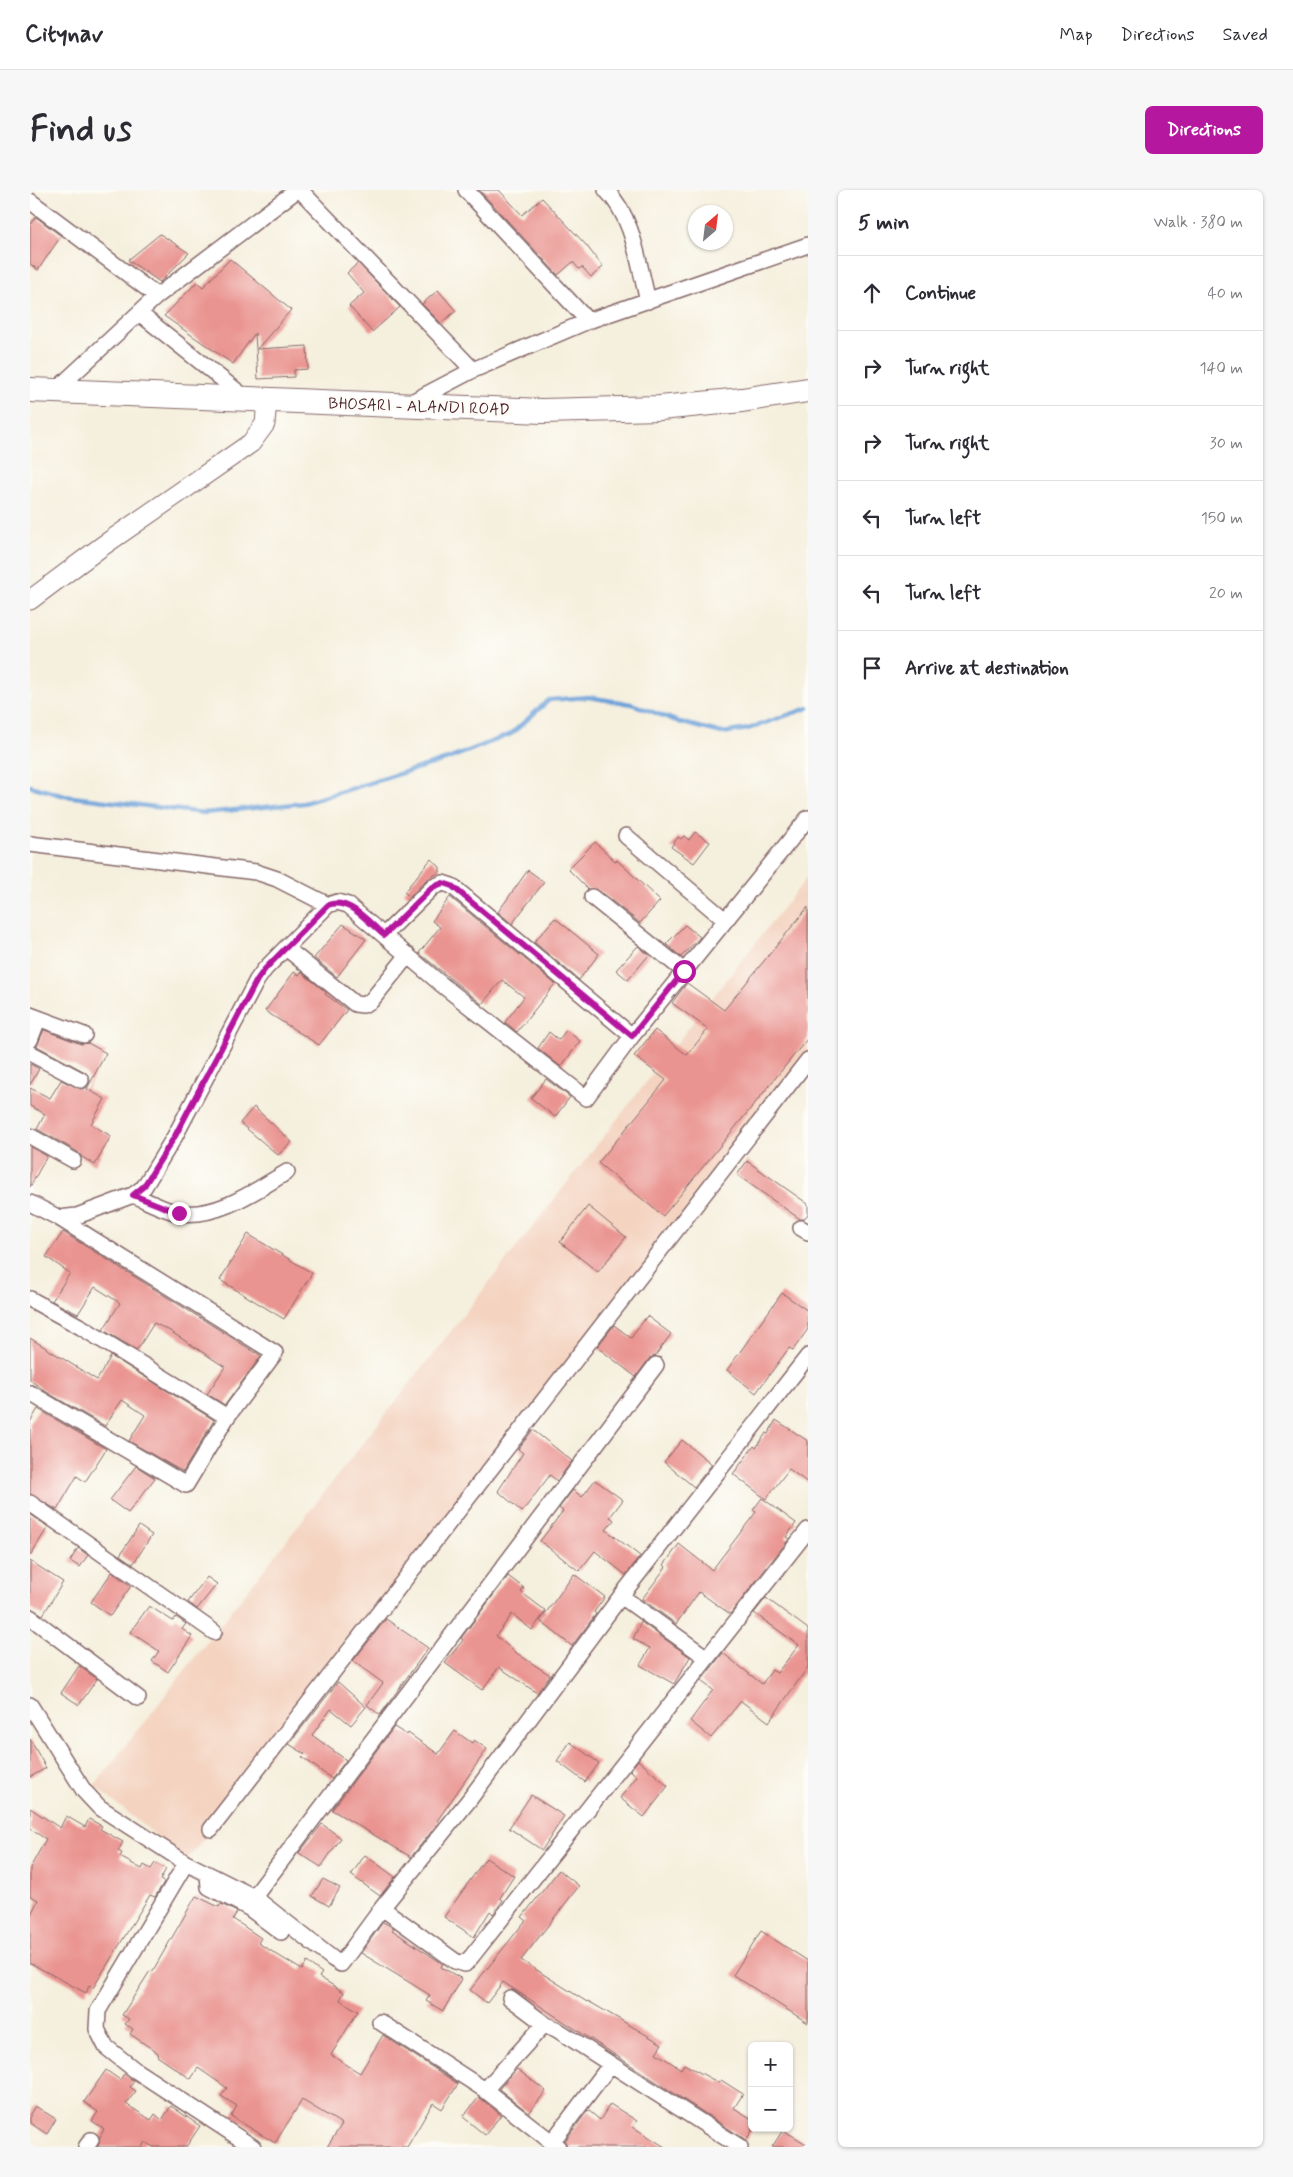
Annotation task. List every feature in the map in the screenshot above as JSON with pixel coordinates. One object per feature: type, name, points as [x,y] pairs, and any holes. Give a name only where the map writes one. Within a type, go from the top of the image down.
[{"type":"main road","name":"BHOSARI - ALANDI ROAD","points":[[30,390],[542,411],[660,408],[742,400],[808,390]]},
{"type":"street","points":[[55,391],[157,296],[298,190],[473,370]]},
{"type":"street","points":[[466,190],[588,321]]},
{"type":"street","points":[[606,190],[617,201],[626,219],[648,301]]},
{"type":"street","points":[[30,201],[157,296]]},
{"type":"street","points":[[404,406],[473,370],[588,321],[808,245]]},
{"type":"street","points":[[30,600],[101,547],[251,443],[265,424],[258,400],[139,313]]},
{"type":"street","points":[[59,1218],[77,1216],[133,1195],[144,1186],[175,1136],[257,980],[265,969],[328,905],[337,902],[348,905],[408,956],[586,1098],[632,1036],[808,818]]},
{"type":"street","points":[[626,836],[725,920]]},
{"type":"street","points":[[30,844],[256,872],[277,879],[328,905]]},
{"type":"street","points":[[384,935],[433,887],[443,883],[452,886],[632,1036]]},
{"type":"street","points":[[592,897],[684,971]]},
{"type":"street","points":[[286,948],[355,1004],[364,1005],[371,1001],[408,956]]},
{"type":"street","points":[[30,1040],[34,1017],[84,1035]]},
{"type":"street","points":[[30,1053],[81,1080]]},
{"type":"street","points":[[211,1829],[808,1060]]},
{"type":"street","points":[[30,1136],[73,1160]]},
{"type":"street","points":[[133,1195],[179,1213],[202,1214],[234,1202],[287,1172]]},
{"type":"street","points":[[30,1203],[59,1218],[274,1353],[227,1417],[186,1485],[30,1393]]},
{"type":"street","points":[[30,1299],[81,1327],[227,1417]]},
{"type":"street","points":[[30,1705],[84,1791],[99,1807],[186,1864],[254,1897],[341,1964],[382,1908],[469,1800],[621,1596],[808,1356]]},
{"type":"street","points":[[254,1897],[656,1364]]},
{"type":"street","points":[[30,1503],[214,1632]]},
{"type":"street","points":[[382,1908],[455,1961],[464,1964],[808,1530]]},
{"type":"street","points":[[621,1596],[707,1658]]},
{"type":"street","points":[[30,1617],[138,1698]]},
{"type":"street","points":[[186,1864],[98,2011],[97,2029],[106,2046],[135,2070],[253,2147]]},
{"type":"street","points":[[208,1874],[210,1887],[249,1908],[281,1932]]},
{"type":"street","points":[[510,1998],[546,2025],[556,2029],[740,2147]]},
{"type":"street","points":[[380,2022],[485,2090],[555,2144],[611,2064]]},
{"type":"street","points":[[485,2090],[540,2029],[546,2025]]},
{"type":"shaded area","points":[[808,876],[808,1071],[187,1860],[94,1786]]},
{"type":"building","points":[[479,190],[499,190],[522,215],[542,198],[586,245],[603,267],[591,277],[582,267],[579,269],[573,262],[558,275]]},
{"type":"building","points":[[36,217],[61,236],[38,270],[30,264],[30,225]]},
{"type":"building","points":[[160,234],[189,253],[160,282],[128,260]]},
{"type":"building","points":[[230,259],[291,310],[257,349],[307,346],[308,369],[294,370],[294,377],[258,379],[255,333],[233,364],[164,316],[197,282],[203,287]]},
{"type":"building","points":[[358,263],[400,307],[372,332],[349,306],[364,293],[347,273]]},
{"type":"building","points":[[438,290],[456,311],[441,323],[422,304]]},
{"type":"building","points":[[695,832],[710,842],[694,863],[671,847],[678,837],[681,839],[684,836],[689,840]]},
{"type":"building","points":[[595,842],[660,901],[640,923],[598,890],[588,889],[568,869]]},
{"type":"building","points":[[431,859],[440,867],[440,872],[426,880],[410,897],[404,892]]},
{"type":"building","points":[[528,870],[544,882],[512,924],[498,912]]},
{"type":"building","points":[[450,897],[555,984],[517,1032],[505,1022],[524,997],[502,980],[482,1004],[419,953],[440,927],[432,921]]},
{"type":"building","points":[[808,907],[808,1038],[663,1216],[598,1163],[666,1080],[634,1056],[655,1030],[687,1055],[708,1029],[672,1003],[687,983],[724,1010]]},
{"type":"building","points":[[555,918],[599,954],[579,980],[534,942]]},
{"type":"building","points":[[343,924],[366,939],[337,977],[314,958]]},
{"type":"building","points":[[685,925],[700,937],[681,957],[666,944]]},
{"type":"building","points":[[638,946],[649,955],[628,980],[616,970]]},
{"type":"building","points":[[294,972],[299,975],[301,972],[326,992],[325,994],[347,1010],[319,1045],[265,1011]]},
{"type":"building","points":[[44,1030],[81,1044],[88,1043],[106,1053],[87,1089],[105,1099],[91,1124],[111,1136],[95,1165],[82,1157],[78,1152],[37,1129],[45,1114],[30,1106],[30,1088],[50,1098],[61,1080],[81,1089],[86,1088],[90,1080],[85,1072],[37,1046]]},
{"type":"building","points":[[566,1030],[580,1041],[561,1067],[538,1048],[549,1032],[559,1040]]},
{"type":"building","points":[[30,1064],[39,1069],[30,1085]]},
{"type":"building","points":[[546,1079],[570,1097],[555,1117],[531,1098]]},
{"type":"building","points":[[254,1107],[292,1142],[278,1155],[240,1123]]},
{"type":"building","points":[[30,1147],[47,1156],[30,1187]]},
{"type":"building","points":[[747,1161],[808,1204],[808,1214],[804,1219],[800,1219],[737,1175]]},
{"type":"building","points":[[588,1206],[626,1237],[598,1272],[560,1242]]},
{"type":"building","points":[[63,1232],[261,1356],[225,1405],[207,1394],[225,1367],[170,1331],[154,1323],[137,1350],[103,1330],[120,1303],[95,1287],[78,1314],[52,1301],[70,1273],[46,1257]]},
{"type":"building","points":[[248,1234],[312,1273],[284,1319],[220,1280]]},
{"type":"building","points":[[782,1293],[808,1311],[808,1329],[793,1350],[789,1348],[756,1393],[727,1370]]},
{"type":"building","points":[[647,1316],[671,1334],[636,1377],[597,1347],[614,1325],[631,1338]]},
{"type":"building","points":[[30,1338],[97,1380],[111,1356],[214,1420],[183,1472],[129,1441],[145,1415],[122,1400],[105,1426],[48,1393],[30,1380]]},
{"type":"building","points":[[38,1409],[106,1449],[85,1482],[77,1476],[57,1510],[30,1494],[30,1422]]},
{"type":"building","points":[[776,1420],[808,1441],[808,1483],[789,1469],[766,1499],[733,1474],[754,1446],[756,1448],[766,1433],[768,1434]]},
{"type":"building","points":[[533,1430],[572,1461],[557,1481],[550,1475],[522,1512],[498,1491],[523,1453],[518,1449]]},
{"type":"building","points":[[682,1440],[712,1464],[694,1487],[664,1462]]},
{"type":"building","points":[[136,1466],[155,1478],[128,1513],[110,1500]]},
{"type":"building","points":[[595,1480],[623,1500],[610,1517],[614,1520],[606,1530],[640,1556],[626,1575],[595,1551],[579,1571],[540,1541],[563,1511],[559,1508],[573,1490],[582,1497]]},
{"type":"building","points":[[762,1498],[796,1523],[786,1537],[789,1539],[730,1614],[699,1592],[676,1624],[642,1599],[666,1567],[664,1565],[679,1544],[712,1570],[756,1512],[753,1510]]},
{"type":"building","points":[[30,1514],[48,1527],[30,1556]]},
{"type":"building","points":[[139,1526],[152,1535],[133,1564],[120,1555]]},
{"type":"building","points":[[78,1548],[88,1555],[80,1567],[70,1561]]},
{"type":"building","points":[[30,1561],[63,1582],[43,1615],[30,1608]]},
{"type":"building","points":[[112,1572],[131,1586],[110,1616],[91,1602]]},
{"type":"building","points":[[574,1574],[605,1597],[594,1612],[596,1614],[572,1646],[540,1621]]},
{"type":"building","points":[[508,1576],[524,1588],[521,1592],[546,1611],[532,1630],[512,1614],[496,1636],[515,1652],[550,1675],[537,1693],[499,1667],[482,1690],[445,1663],[463,1640],[461,1638]]},
{"type":"building","points":[[207,1577],[217,1584],[197,1609],[188,1602]]},
{"type":"building","points":[[766,1598],[808,1629],[808,1667],[769,1722],[741,1701],[711,1738],[690,1721],[713,1690],[701,1681],[723,1653],[762,1684],[772,1670],[777,1673],[799,1645],[754,1613]]},
{"type":"building","points":[[149,1606],[173,1621],[176,1617],[186,1624],[182,1629],[192,1636],[168,1672],[152,1661],[159,1651],[130,1632]]},
{"type":"building","points":[[386,1619],[428,1648],[380,1715],[367,1705],[383,1683],[353,1661]]},
{"type":"building","points":[[641,1622],[690,1657],[674,1684],[640,1665],[650,1648],[633,1639]]},
{"type":"building","points":[[79,1666],[97,1679],[79,1705],[61,1693]]},
{"type":"building","points":[[338,1682],[366,1707],[351,1725],[331,1709],[312,1735],[346,1760],[332,1779],[302,1757],[305,1754],[289,1744]]},
{"type":"building","points":[[394,1727],[407,1735],[408,1733],[438,1754],[455,1731],[472,1743],[474,1740],[487,1749],[437,1821],[439,1822],[411,1857],[332,1810]]},
{"type":"building","points":[[30,1739],[46,1768],[30,1777]]},
{"type":"building","points":[[570,1742],[599,1763],[585,1782],[557,1761]]},
{"type":"building","points":[[638,1760],[668,1786],[644,1817],[620,1798],[637,1776],[630,1770]]},
{"type":"building","points":[[531,1795],[564,1816],[542,1850],[509,1828]]},
{"type":"building","points":[[30,1808],[60,1828],[66,1816],[85,1827],[89,1819],[102,1826],[100,1829],[123,1842],[118,1851],[122,1853],[120,1857],[142,1869],[144,1865],[151,1869],[155,1863],[166,1869],[160,1880],[164,1882],[155,1897],[150,1895],[93,1988],[89,1986],[86,1993],[30,1963],[30,1917],[38,1900],[30,1896],[30,1868],[46,1839],[30,1829]]},
{"type":"building","points":[[322,1824],[341,1838],[321,1867],[299,1853]]},
{"type":"building","points":[[365,1855],[395,1877],[380,1896],[351,1875]]},
{"type":"building","points":[[486,1858],[514,1876],[500,1898],[503,1900],[493,1914],[490,1911],[474,1937],[444,1917]]},
{"type":"building","points":[[559,1870],[579,1886],[521,1960],[587,2002],[662,2044],[656,2053],[681,2069],[684,2064],[719,2083],[721,2080],[743,2094],[734,2108],[748,2117],[748,2132],[751,2132],[746,2140],[503,1982],[487,2003],[470,1990],[526,1920],[522,1917]]},
{"type":"building","points":[[323,1879],[340,1888],[329,1906],[312,1896]]},
{"type":"building","points":[[196,1896],[219,1907],[221,1904],[237,1912],[233,1919],[261,1938],[258,1943],[302,1970],[307,1962],[322,1973],[319,1977],[344,1992],[340,2000],[358,2011],[331,2055],[360,2073],[383,2035],[458,2084],[442,2109],[433,2103],[407,2147],[327,2147],[342,2124],[302,2100],[275,2143],[231,2116],[237,2106],[221,2096],[227,2088],[198,2068],[191,2079],[157,2056],[158,2053],[130,2034],[133,2029],[125,2024],[129,2019],[122,2015],[150,1971],[152,1972]]},
{"type":"building","points":[[383,1922],[443,1964],[441,1967],[462,1979],[443,2011],[426,2001],[430,1995],[361,1953]]},
{"type":"building","points":[[761,1931],[808,1961],[808,2023],[733,1975]]},
{"type":"building","points":[[517,2069],[546,2091],[529,2113],[499,2089]]},
{"type":"building","points":[[106,2070],[120,2080],[124,2074],[134,2081],[130,2087],[136,2091],[126,2104],[151,2120],[155,2114],[162,2120],[171,2106],[200,2126],[186,2147],[153,2147],[145,2142],[142,2147],[98,2147],[104,2129],[92,2121],[98,2112],[84,2102]]},
{"type":"building","points":[[479,2097],[501,2115],[485,2135],[463,2117]]},
{"type":"building","points":[[610,2104],[637,2121],[633,2127],[665,2147],[567,2147],[565,2141],[588,2110],[600,2120]]},
{"type":"building","points":[[35,2106],[56,2119],[47,2134],[30,2123],[30,2114]]},
{"type":"building","points":[[782,2132],[786,2132],[808,2145],[808,2147],[772,2147]]},
{"type":"waterway","points":[[30,786],[65,796],[204,813],[304,803],[448,759],[511,734],[549,700],[588,697],[632,704],[679,722],[722,733],[748,729],[808,708]]},
{"type":"route","points":[[179,1213],[133,1195],[144,1186],[175,1136],[257,980],[265,969],[328,905],[337,902],[348,905],[384,935],[433,887],[443,883],[452,886],[632,1036],[684,971]]}]
